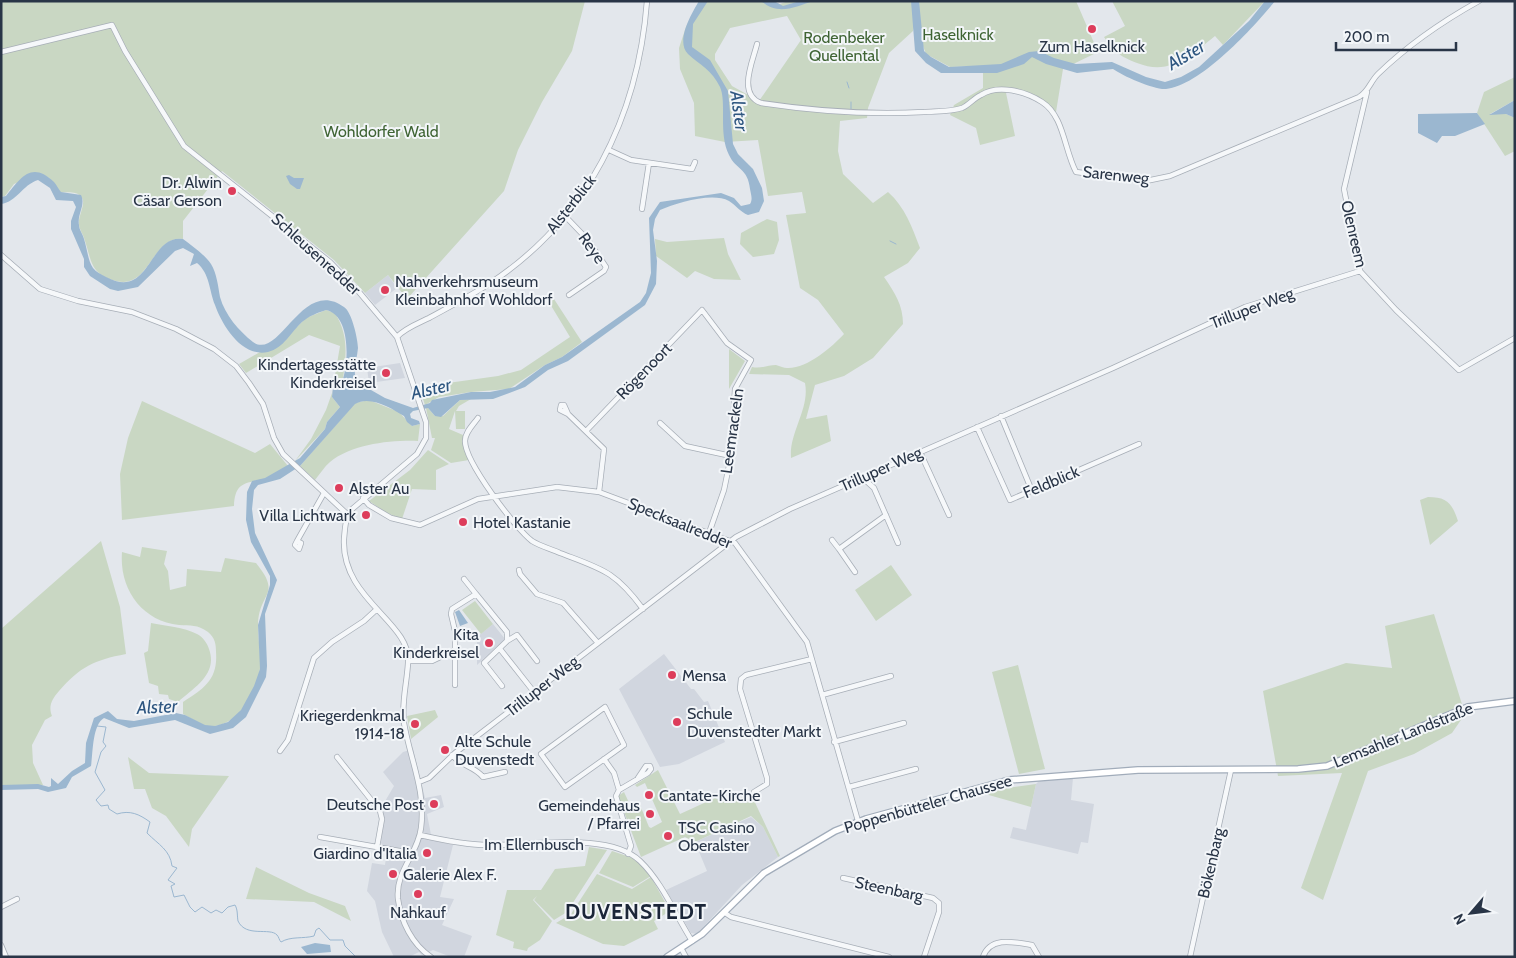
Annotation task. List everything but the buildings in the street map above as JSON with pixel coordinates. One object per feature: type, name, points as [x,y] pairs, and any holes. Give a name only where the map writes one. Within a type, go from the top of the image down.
[{"type":"main road","name":"Lemsahler Landstraße","points":[[1231,770],[1327,766],[1468,707],[1515,701]]},
{"type":"main road","name":"Poppenbütteler Chaussee","points":[[667,957],[692,941],[725,914],[769,870],[835,831],[858,821],[1009,780],[1138,770],[1231,770]]},
{"type":"street","name":"Alsterblick","points":[[397,337],[503,274],[536,246],[565,216],[587,187],[608,150],[626,109],[639,67],[647,1]]},
{"type":"street","points":[[1368,92],[1378,74],[1417,41],[1479,1]]},
{"type":"street","name":"Schleusenredder","points":[[1,52],[112,25],[125,50],[184,146],[330,262],[360,292],[397,337],[426,422],[426,438],[419,451],[363,498],[348,515]]},
{"type":"street","name":"Sarenweg","points":[[757,44],[748,81],[749,91],[755,100],[773,105],[910,113],[963,108],[982,94],[997,89],[1020,92],[1042,101],[1055,114],[1068,155],[1076,172],[1146,180],[1170,176],[1323,113],[1368,92]]},
{"type":"street","name":"Olenreem","points":[[1368,92],[1344,189],[1360,271],[1396,310],[1459,370],[1515,338]]},
{"type":"street","points":[[608,150],[631,160],[692,169],[695,162]]},
{"type":"street","points":[[642,209],[649,163]]},
{"type":"street","name":"Reye","points":[[565,216],[588,240],[606,267],[604,271],[569,295]]},
{"type":"street","points":[[1,255],[40,288],[78,301],[132,312],[176,329],[214,349],[236,366],[263,404],[276,444],[286,458],[348,515],[345,528],[345,560],[355,583],[403,640],[408,650],[409,661],[404,718],[419,782],[422,812],[420,835],[399,881],[399,905],[414,941],[431,957]]},
{"type":"street","name":"Trilluper Weg","points":[[419,782],[429,778],[452,756],[731,541],[790,509],[1245,307],[1360,271]]},
{"type":"street","name":"Leemrackeln","points":[[702,310],[728,343],[750,360],[735,389],[730,456],[724,490],[709,532]]},
{"type":"street","name":"Rögenoort","points":[[586,431],[702,310]]},
{"type":"street","points":[[568,414],[604,449],[599,492]]},
{"type":"street","points":[[1001,416],[1032,491]]},
{"type":"street","points":[[478,418],[466,434],[466,444],[493,496],[519,530],[534,542],[614,576],[628,589],[643,609]]},
{"type":"street","points":[[660,423],[685,446],[730,456]]},
{"type":"street","name":"Feldblick","points":[[977,427],[1010,500],[1139,444]]},
{"type":"street","points":[[920,452],[949,515]]},
{"type":"street","points":[[863,478],[874,488],[898,543]]},
{"type":"street","name":"Specksaalredder","points":[[363,498],[369,505],[391,518],[420,525],[472,501],[493,496],[557,487],[599,492],[736,543],[803,634],[858,821]]},
{"type":"street","points":[[296,541],[324,493]]},
{"type":"street","points":[[839,549],[886,515]]},
{"type":"street","points":[[832,540],[855,572]]},
{"type":"street","points":[[519,570],[520,574],[537,594],[563,603],[598,643]]},
{"type":"street","points":[[464,579],[507,632],[507,641]]},
{"type":"street","points":[[455,685],[455,631],[451,614],[452,609],[476,594]]},
{"type":"street","points":[[280,751],[288,740],[314,658],[332,642],[364,621],[377,609]]},
{"type":"street","points":[[502,686],[484,663],[507,641],[517,635],[537,661]]},
{"type":"street","points":[[500,649],[534,692]]},
{"type":"street","points":[[409,661],[432,661],[455,650]]},
{"type":"street","points":[[754,792],[767,784],[767,778],[740,689],[741,679],[746,675],[812,660]]},
{"type":"street","points":[[822,695],[891,676]]},
{"type":"street","points":[[604,706],[624,745],[604,759],[565,787],[541,754],[604,706]]},
{"type":"street","points":[[834,742],[904,723]]},
{"type":"street","points":[[452,756],[458,763],[476,769],[483,777],[504,772]]},
{"type":"street","points":[[337,757],[380,811],[382,820],[377,846]]},
{"type":"street","points":[[604,759],[614,774],[619,790]]},
{"type":"street","points":[[849,787],[916,769]]},
{"type":"street","name":"Bökenbarg","points":[[1190,957],[1231,770]]},
{"type":"street","points":[[628,854],[631,846],[616,796],[619,790],[638,778]]},
{"type":"street","name":"Im Ellernbusch","points":[[420,835],[442,840],[486,845],[564,842],[596,845],[628,854],[638,860],[650,872],[692,941]]},
{"type":"street","points":[[320,837],[377,846],[411,854]]},
{"type":"street","name":"Steenbarg","points":[[842,878],[933,898],[939,903],[924,957]]},
{"type":"street","points":[[1,907],[16,899]]},
{"type":"street","points":[[725,914],[889,957]]},
{"type":"street","points":[[982,957],[985,949],[997,942],[1011,941],[1032,945],[1039,957]]},
{"type":"street","points":[[1,945],[6,957]]},
{"type":"street","points":[[681,948],[686,957]]},
{"type":"shaded area","points":[[388,275],[397,288],[375,305],[365,293]]},
{"type":"shaded area","name":"Kindertagesstätte Kinderkreisel","points":[[400,363],[405,378],[369,383],[367,368]]},
{"type":"shaded area","name":"Kita Kinderkreisel","points":[[493,624],[505,639],[477,665],[477,637]]},
{"type":"shaded area","name":"Schule Duvenstedter Markt","points":[[664,654],[691,689],[694,689],[704,702],[708,701],[725,742],[679,764],[660,767],[619,689]]},
{"type":"shaded area","points":[[413,749],[425,798],[441,795],[444,807],[427,814],[432,840],[453,845],[440,897],[454,899],[442,925],[472,936],[464,957],[451,957],[433,950],[422,955],[419,952],[409,957],[394,957],[382,932],[375,901],[367,891],[372,863],[385,865],[387,851],[381,843],[384,803],[394,786],[383,772],[403,752]]},
{"type":"shaded area","points":[[1073,778],[1071,800],[1094,804],[1088,843],[1081,842],[1078,854],[1010,838],[1013,827],[1026,830],[1036,784],[1040,780]]},
{"type":"shaded area","points":[[751,817],[763,827],[778,857],[742,885],[697,934],[691,933],[666,890],[707,871],[695,842]]},
{"type":"green space","name":"Wohldorfer Wald","points":[[1,1],[585,1],[572,51],[542,102],[518,150],[504,191],[407,299],[388,275],[365,293],[334,260],[222,171],[183,221],[183,239],[173,240],[164,245],[144,271],[136,278],[127,282],[116,281],[101,274],[93,265],[80,228],[79,221],[83,201],[80,195],[60,192],[49,178],[40,173],[14,184],[5,196],[1,197]]},
{"type":"green space","points":[[699,1],[772,1],[780,4],[788,1],[1076,1],[1098,52],[1063,69],[1056,112],[1032,95],[1005,88],[1015,136],[980,145],[976,128],[950,115],[954,105],[983,88],[983,66],[950,67],[926,54],[923,46],[919,9],[913,31],[889,53],[868,108],[867,118],[840,121],[838,151],[843,174],[873,203],[888,192],[899,204],[914,232],[920,248],[908,263],[884,277],[898,299],[902,311],[903,324],[873,358],[844,376],[815,385],[806,419],[827,415],[831,441],[791,458],[793,439],[805,402],[805,383],[789,375],[749,374],[752,367],[776,365],[787,368],[803,365],[826,351],[844,334],[818,300],[800,288],[786,215],[806,213],[802,192],[768,196],[758,140],[725,142],[695,136],[694,103],[680,69],[679,48],[686,27]],"holes":[[[787,16],[801,40],[759,101],[732,86],[715,60],[715,54],[730,28]]]},
{"type":"green space","points":[[1112,1],[1265,1],[1223,45],[1215,36],[1188,57],[1179,62],[1160,67],[1137,63],[1122,56],[1104,37],[1125,26]]},
{"type":"green space","points":[[1515,77],[1515,100],[1490,114],[1506,114],[1515,118],[1515,151],[1505,156],[1477,113],[1484,92]]},
{"type":"green space","points":[[767,219],[777,222],[779,240],[774,254],[753,257],[740,244],[741,233]]},
{"type":"green space","points":[[724,238],[728,254],[741,280],[714,279],[695,271],[687,278],[656,256],[655,239],[667,242]]},
{"type":"green space","points":[[552,296],[582,342],[562,357],[545,365],[509,389],[439,397],[425,405],[419,387],[498,376],[521,370],[570,337],[547,299]]},
{"type":"green space","points":[[326,310],[335,313],[343,330],[345,346],[343,379],[333,387],[340,346],[309,335],[246,373],[239,364],[260,352],[274,349],[306,318]]},
{"type":"green space","points":[[729,349],[745,361],[729,389]]},
{"type":"green space","points":[[333,387],[332,397],[340,407],[327,422],[325,429],[295,461],[311,439],[326,410]]},
{"type":"green space","points":[[471,399],[459,406],[456,411],[465,411],[465,429],[456,429],[455,411],[449,429],[463,435],[463,443],[469,460],[451,463],[431,450],[435,438],[432,438],[426,408],[435,416],[443,416],[460,400]]},
{"type":"green space","points":[[369,400],[399,412],[412,426],[420,424],[418,441],[384,442],[349,451],[330,462],[315,480],[300,466],[355,403]]},
{"type":"green space","points":[[142,401],[255,453],[270,444],[288,466],[267,478],[244,484],[236,494],[234,506],[122,520],[120,474],[128,438]]},
{"type":"green space","points":[[428,450],[449,464],[436,470],[436,490],[412,489],[402,519],[387,513],[369,501],[410,470]]},
{"type":"green space","points":[[1428,497],[1440,498],[1448,502],[1458,521],[1430,545],[1420,500]]},
{"type":"green space","points":[[101,541],[120,607],[126,654],[96,662],[81,670],[54,697],[51,703],[52,716],[45,720],[32,745],[33,763],[43,785],[1,785],[1,629]]},
{"type":"green space","points":[[142,547],[167,551],[164,564],[168,571],[170,590],[186,586],[187,569],[221,572],[225,558],[256,563],[268,582],[267,594],[259,615],[260,669],[258,679],[250,699],[236,716],[227,722],[217,726],[207,726],[183,714],[183,702],[204,687],[212,676],[216,661],[215,644],[212,637],[204,629],[166,622],[144,610],[136,601],[124,578],[122,552],[140,557]]},
{"type":"green space","points":[[891,565],[912,595],[876,621],[855,590]]},
{"type":"green space","points":[[475,601],[493,624],[481,634],[462,610]]},
{"type":"green space","points":[[1434,614],[1465,714],[1452,733],[1414,754],[1368,771],[1323,900],[1301,888],[1342,773],[1278,776],[1263,691],[1346,663],[1392,668],[1385,626]]},
{"type":"green space","points":[[151,623],[180,628],[199,635],[206,642],[209,649],[211,658],[208,673],[198,685],[178,702],[169,699],[168,695],[159,694],[158,686],[149,683],[144,653],[148,651]]},
{"type":"green space","points":[[1018,665],[1045,769],[1019,774],[992,672]]},
{"type":"green space","points":[[435,710],[438,717],[411,739],[407,716]]},
{"type":"green space","points":[[128,757],[149,773],[229,776],[192,829],[189,847],[166,816],[152,808],[145,789],[134,789]]},
{"type":"green space","points":[[658,770],[680,814],[715,798],[727,803],[751,794],[780,856],[778,857],[763,827],[751,816],[695,842],[685,837],[641,857],[618,796],[624,792],[632,809],[640,805],[649,827],[651,828],[662,822],[645,783],[637,787],[635,785]]},
{"type":"green space","points":[[1036,784],[1031,807],[978,792]]},
{"type":"green space","points":[[589,847],[607,850],[567,912],[554,920],[534,900],[537,896],[533,900],[552,921],[540,940],[528,948],[527,951],[513,948],[514,942],[496,935],[507,890],[541,890],[555,869],[585,866]]},
{"type":"green space","points":[[612,851],[636,859],[651,876],[633,887],[599,873]]},
{"type":"green space","points":[[256,867],[309,893],[345,906],[351,921],[314,902],[246,899]]},
{"type":"green space","points":[[597,874],[632,889],[651,877],[670,911],[654,921],[658,929],[624,946],[603,944],[556,923],[571,914]]},
{"type":"water","points":[[699,1],[708,1],[693,24],[692,47],[710,60],[728,91],[733,144],[738,154],[753,169],[762,188],[764,201],[759,212],[748,215],[729,201],[713,198],[676,204],[660,210],[655,219],[653,230],[657,261],[656,284],[645,305],[568,361],[548,370],[525,387],[493,399],[460,400],[441,417],[435,416],[428,408],[413,411],[410,414],[411,418],[419,421],[420,424],[412,426],[404,416],[393,409],[367,401],[355,404],[300,466],[280,479],[258,485],[254,490],[252,509],[255,533],[277,580],[265,614],[266,677],[246,717],[233,728],[210,734],[175,720],[129,728],[104,718],[95,733],[91,766],[72,777],[66,788],[48,792],[38,789],[1,790],[1,785],[38,784],[49,787],[51,786],[51,778],[58,784],[72,771],[85,763],[86,743],[94,718],[108,711],[117,719],[134,721],[176,713],[185,715],[205,725],[215,726],[228,722],[241,710],[254,686],[260,669],[258,625],[270,585],[270,576],[251,542],[246,520],[247,492],[252,481],[265,478],[300,458],[325,429],[327,422],[340,407],[332,397],[333,387],[342,382],[347,353],[344,330],[340,321],[334,314],[326,310],[305,320],[274,350],[259,353],[242,345],[228,330],[218,313],[209,282],[201,267],[197,263],[190,266],[194,254],[183,248],[175,251],[138,287],[118,291],[110,289],[90,276],[84,267],[84,259],[71,229],[71,221],[76,207],[73,201],[56,200],[50,188],[38,180],[32,182],[7,203],[1,204],[1,197],[6,196],[21,178],[32,172],[46,176],[54,182],[61,192],[81,195],[83,202],[79,217],[79,227],[91,265],[100,274],[121,282],[132,280],[141,274],[155,255],[171,240],[183,239],[211,264],[225,310],[238,328],[253,342],[263,345],[273,340],[304,309],[316,302],[329,300],[344,307],[350,314],[357,339],[358,348],[355,370],[357,382],[385,398],[413,408],[430,403],[432,400],[471,392],[490,392],[515,387],[545,365],[562,357],[640,302],[646,293],[651,273],[649,218],[660,202],[721,193],[734,198],[741,206],[751,202],[747,177],[732,160],[726,146],[723,128],[723,101],[720,87],[710,72],[688,54],[684,48],[683,42],[686,27]]},
{"type":"water","points":[[761,1],[774,1],[783,6],[800,1],[813,1],[793,8],[780,9],[767,6]]},
{"type":"water","points":[[911,1],[919,1],[924,51],[949,67],[1001,64],[1029,52],[1039,51],[1054,58],[1076,64],[1112,62],[1146,77],[1165,82],[1181,77],[1199,67],[1249,21],[1265,1],[1275,1],[1254,26],[1210,67],[1180,85],[1161,89],[1139,82],[1113,69],[1077,73],[1046,64],[1032,57],[1024,64],[997,73],[941,73],[926,63],[915,51]]},
{"type":"water","points":[[1515,100],[1515,118],[1506,114],[1489,115]]},
{"type":"water","points":[[1477,113],[1485,124],[1455,136],[1442,136],[1437,143],[1418,133],[1418,114]]},
{"type":"water","points":[[289,175],[294,178],[304,178],[300,189],[290,184],[286,176]]},
{"type":"water","points":[[459,610],[468,623],[460,626],[455,612]]},
{"type":"water","points":[[315,943],[330,945],[331,952],[307,954],[301,947]]},
{"type":"waterway","points":[[847,82],[849,88]]},
{"type":"waterway","points":[[851,102],[851,109]]},
{"type":"waterway","points":[[890,241],[896,244]]},
{"type":"waterway","points":[[97,726],[106,727],[103,742],[106,746],[101,752],[95,772],[105,790],[96,800],[101,806],[108,805],[109,809],[117,814],[126,812],[142,817],[150,822],[147,833],[163,848],[169,856],[172,866],[177,868],[168,880],[175,884],[171,886],[174,897],[184,895],[195,912],[202,907],[211,913],[216,910],[222,913],[228,907],[235,905],[238,921],[242,926],[252,931],[274,933],[281,942],[289,939],[314,936],[319,928],[330,940],[343,940],[345,946],[356,957]]},
{"type":"place","name":"Zum Haselknick","points":[[1092,29]]},
{"type":"place","name":"Dr. Alwin Cäsar Gerson","points":[[232,191]]},
{"type":"place","name":"Nahverkehrsmuseum Kleinbahnhof Wohldorf","points":[[385,290]]},
{"type":"place","name":"Kindertagesstätte Kinderkreisel","points":[[386,373]]},
{"type":"place","name":"Alster Au","points":[[339,488]]},
{"type":"place","name":"Villa Lichtwark","points":[[366,515]]},
{"type":"place","name":"Hotel Kastanie","points":[[463,522]]},
{"type":"place","name":"Kita Kinderkreisel","points":[[489,643]]},
{"type":"place","name":"Mensa","points":[[672,675]]},
{"type":"place","name":"Schule Duvenstedter Markt","points":[[677,722]]},
{"type":"place","name":"Kriegerdenkmal 1914-18","points":[[415,724]]},
{"type":"place","name":"Alte Schule Duvenstedt","points":[[445,750]]},
{"type":"place","name":"Cantate-Kirche","points":[[649,795]]},
{"type":"place","name":"Deutsche Post","points":[[434,804]]},
{"type":"place","name":"Gemeindehaus / Pfarrei","points":[[650,814]]},
{"type":"place","name":"TSC Casino Oberalster","points":[[668,836]]},
{"type":"place","name":"Giardino d'Italia","points":[[427,853]]},
{"type":"place","name":"Galerie Alex F.","points":[[393,874]]},
{"type":"place","name":"Nahkauf","points":[[418,894]]},
{"type":"district","name":"DUVENSTEDT","points":[[636,911]]},
{"type":"park label","name":"Haselknick","points":[[958,34]]},
{"type":"park label","name":"Rodenbeker Quellental","points":[[844,46]]},
{"type":"water label","name":"Alster","points":[[1186,55]]},
{"type":"water label","name":"Alster","points":[[739,111]]},
{"type":"water label","name":"Alster","points":[[431,389]]},
{"type":"water label","name":"Alster","points":[[157,707]]}]
